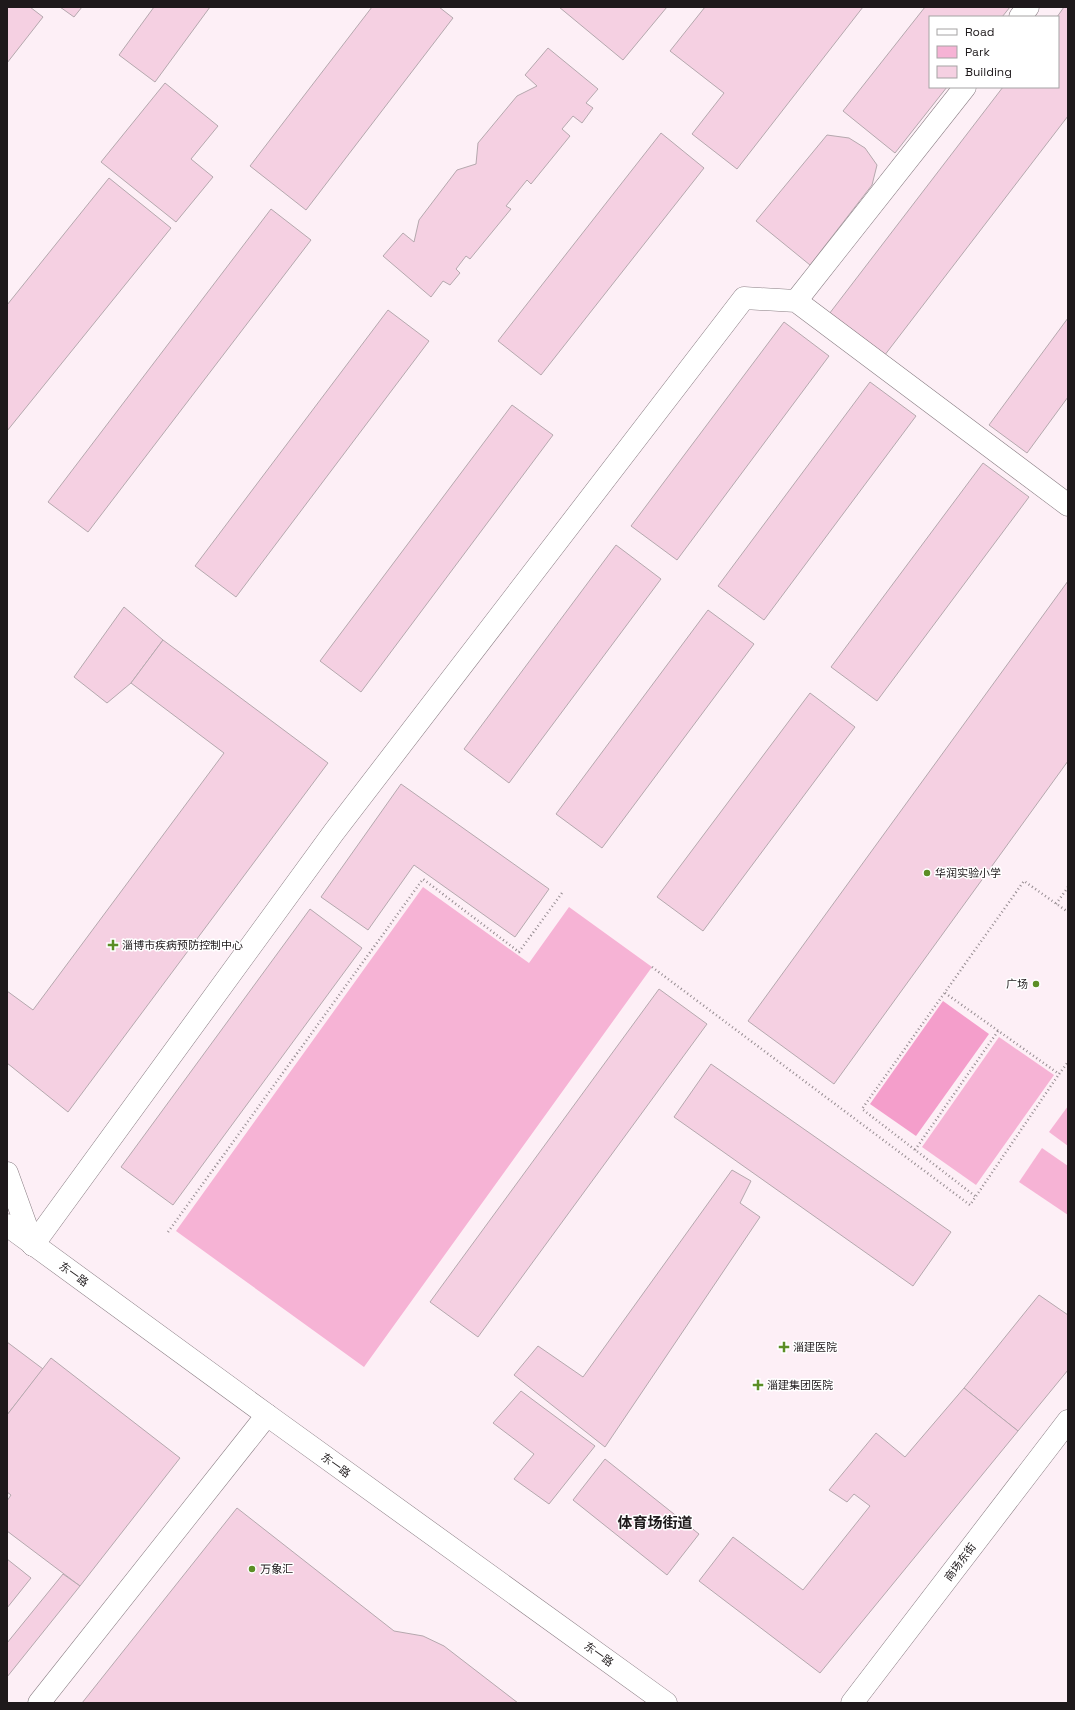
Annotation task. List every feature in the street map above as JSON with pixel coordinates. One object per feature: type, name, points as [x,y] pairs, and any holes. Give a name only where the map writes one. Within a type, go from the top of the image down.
[{"type":"street","points":[[1021,16],[1028,7]]},
{"type":"street","points":[[796,301],[964,88]]},
{"type":"street","points":[[33,1244],[334,832],[744,298],[796,301],[1068,506]]},
{"type":"street","points":[[7,1173],[33,1244]]},
{"type":"street","name":"东一路","points":[[7,1225],[666,1703]]},
{"type":"street","points":[[39,1703],[267,1415]]},
{"type":"street","name":"商场东街","points":[[852,1703],[1068,1421]]},
{"type":"path","points":[[168,1232],[423,880],[520,952],[562,892]]},
{"type":"path","points":[[975,1196],[862,1109],[1024,881],[1068,912]]},
{"type":"path","points":[[1056,904],[1068,887]]},
{"type":"path","points":[[652,967],[970,1205],[1068,1062]]},
{"type":"path","points":[[945,993],[1059,1074]]},
{"type":"path","points":[[915,1150],[998,1031]]},
{"type":"green space","points":[[423,887],[529,963],[569,907],[652,967],[364,1367],[176,1231]]},
{"type":"green space","points":[[999,1037],[1054,1075],[976,1185],[922,1147]]},
{"type":"green space","points":[[1068,1106],[1068,1146],[1049,1132]]},
{"type":"green space","points":[[1042,1148],[1068,1166],[1068,1215],[1019,1182]]},
{"type":"shaded area","points":[[943,1001],[989,1034],[916,1136],[870,1104]]},
{"type":"building","points":[[7,7],[30,7],[43,17],[7,63]]},
{"type":"building","points":[[60,7],[82,7],[74,17]]},
{"type":"building","points":[[154,7],[210,7],[155,82],[119,55]]},
{"type":"building","points":[[372,7],[439,7],[453,18],[306,210],[250,166]]},
{"type":"building","points":[[559,7],[667,7],[623,60]]},
{"type":"building","points":[[705,7],[863,7],[737,169],[692,134],[724,93],[670,51]]},
{"type":"building","points":[[925,7],[1010,7],[1003,16],[929,16],[929,88],[946,88],[895,153],[843,111]]},
{"type":"building","points":[[1064,7],[1068,7],[1068,116],[881,360],[826,318],[1002,88],[1059,88],[1059,16],[1058,16]]},
{"type":"building","points":[[548,48],[598,89],[586,103],[593,108],[582,123],[573,116],[562,129],[570,136],[531,184],[527,180],[506,206],[511,209],[470,259],[466,256],[456,269],[460,273],[450,285],[443,281],[431,297],[383,256],[403,233],[414,242],[419,220],[457,170],[476,164],[478,143],[517,96],[537,86],[525,75]]},
{"type":"building","points":[[165,83],[218,126],[191,159],[213,177],[176,222],[101,162]]},
{"type":"building","points":[[661,133],[704,168],[541,375],[498,341]]},
{"type":"building","points":[[827,135],[849,138],[865,148],[877,165],[872,185],[810,265],[756,221]]},
{"type":"building","points":[[109,178],[171,228],[7,431],[7,305]]},
{"type":"building","points":[[271,209],[311,240],[88,532],[48,502]]},
{"type":"building","points":[[388,310],[429,341],[236,597],[195,566]]},
{"type":"building","points":[[1068,318],[1068,397],[1027,453],[989,425]]},
{"type":"building","points":[[784,322],[829,356],[677,560],[631,526]]},
{"type":"building","points":[[870,382],[916,416],[764,620],[718,586]]},
{"type":"building","points":[[512,405],[553,435],[361,692],[320,661]]},
{"type":"building","points":[[983,463],[1029,497],[877,701],[831,667]]},
{"type":"building","points":[[616,545],[661,579],[509,783],[464,749]]},
{"type":"building","points":[[1068,581],[1068,761],[834,1084],[748,1021]]},
{"type":"building","points":[[124,607],[163,640],[131,683],[107,703],[74,677]]},
{"type":"building","points":[[708,610],[754,644],[602,848],[556,814]]},
{"type":"building","points":[[163,640],[328,763],[68,1112],[7,1063],[7,991],[33,1010],[224,753],[131,683]]},
{"type":"building","points":[[810,693],[855,727],[703,931],[657,897]]},
{"type":"building","points":[[401,784],[549,889],[515,937],[414,865],[368,930],[321,897]]},
{"type":"building","points":[[310,909],[362,948],[173,1205],[121,1167]]},
{"type":"building","points":[[659,989],[707,1024],[478,1337],[430,1302]]},
{"type":"building","points":[[711,1064],[951,1232],[913,1286],[674,1117]]},
{"type":"building","points":[[732,1170],[751,1181],[740,1203],[760,1217],[605,1447],[514,1375],[538,1346],[583,1377]]},
{"type":"building","points":[[1039,1295],[1068,1315],[1068,1370],[1018,1431],[964,1388]]},
{"type":"building","points":[[7,1342],[43,1369],[7,1415]]},
{"type":"building","points":[[51,1358],[180,1458],[80,1586],[7,1531],[7,1501],[11,1495],[7,1492],[7,1415]]},
{"type":"building","points":[[964,1388],[1018,1431],[820,1673],[699,1581],[733,1537],[803,1590],[870,1506],[854,1494],[847,1502],[829,1490],[876,1433],[905,1457]]},
{"type":"building","points":[[521,1391],[595,1446],[549,1504],[514,1479],[534,1454],[493,1423]]},
{"type":"building","points":[[605,1459],[699,1534],[667,1575],[573,1500]]},
{"type":"building","name":"万象汇","points":[[237,1508],[394,1631],[423,1636],[444,1646],[518,1703],[82,1703]]},
{"type":"building","points":[[7,1559],[31,1578],[7,1608]]},
{"type":"building","points":[[63,1574],[80,1586],[7,1677],[7,1643]]},
{"type":"place","name":"华润实验小学","points":[[927,873]]},
{"type":"place","name":"淄博市疾病预防控制中心","points":[[113,945]]},
{"type":"place","name":"广场","points":[[1036,984]]},
{"type":"place","name":"淄建医院","points":[[784,1347]]},
{"type":"place","name":"淄建集团医院","points":[[758,1385]]},
{"type":"place","name":"万象汇","points":[[252,1569]]},
{"type":"district","name":"体育场街道","points":[[655,1522]]}]
